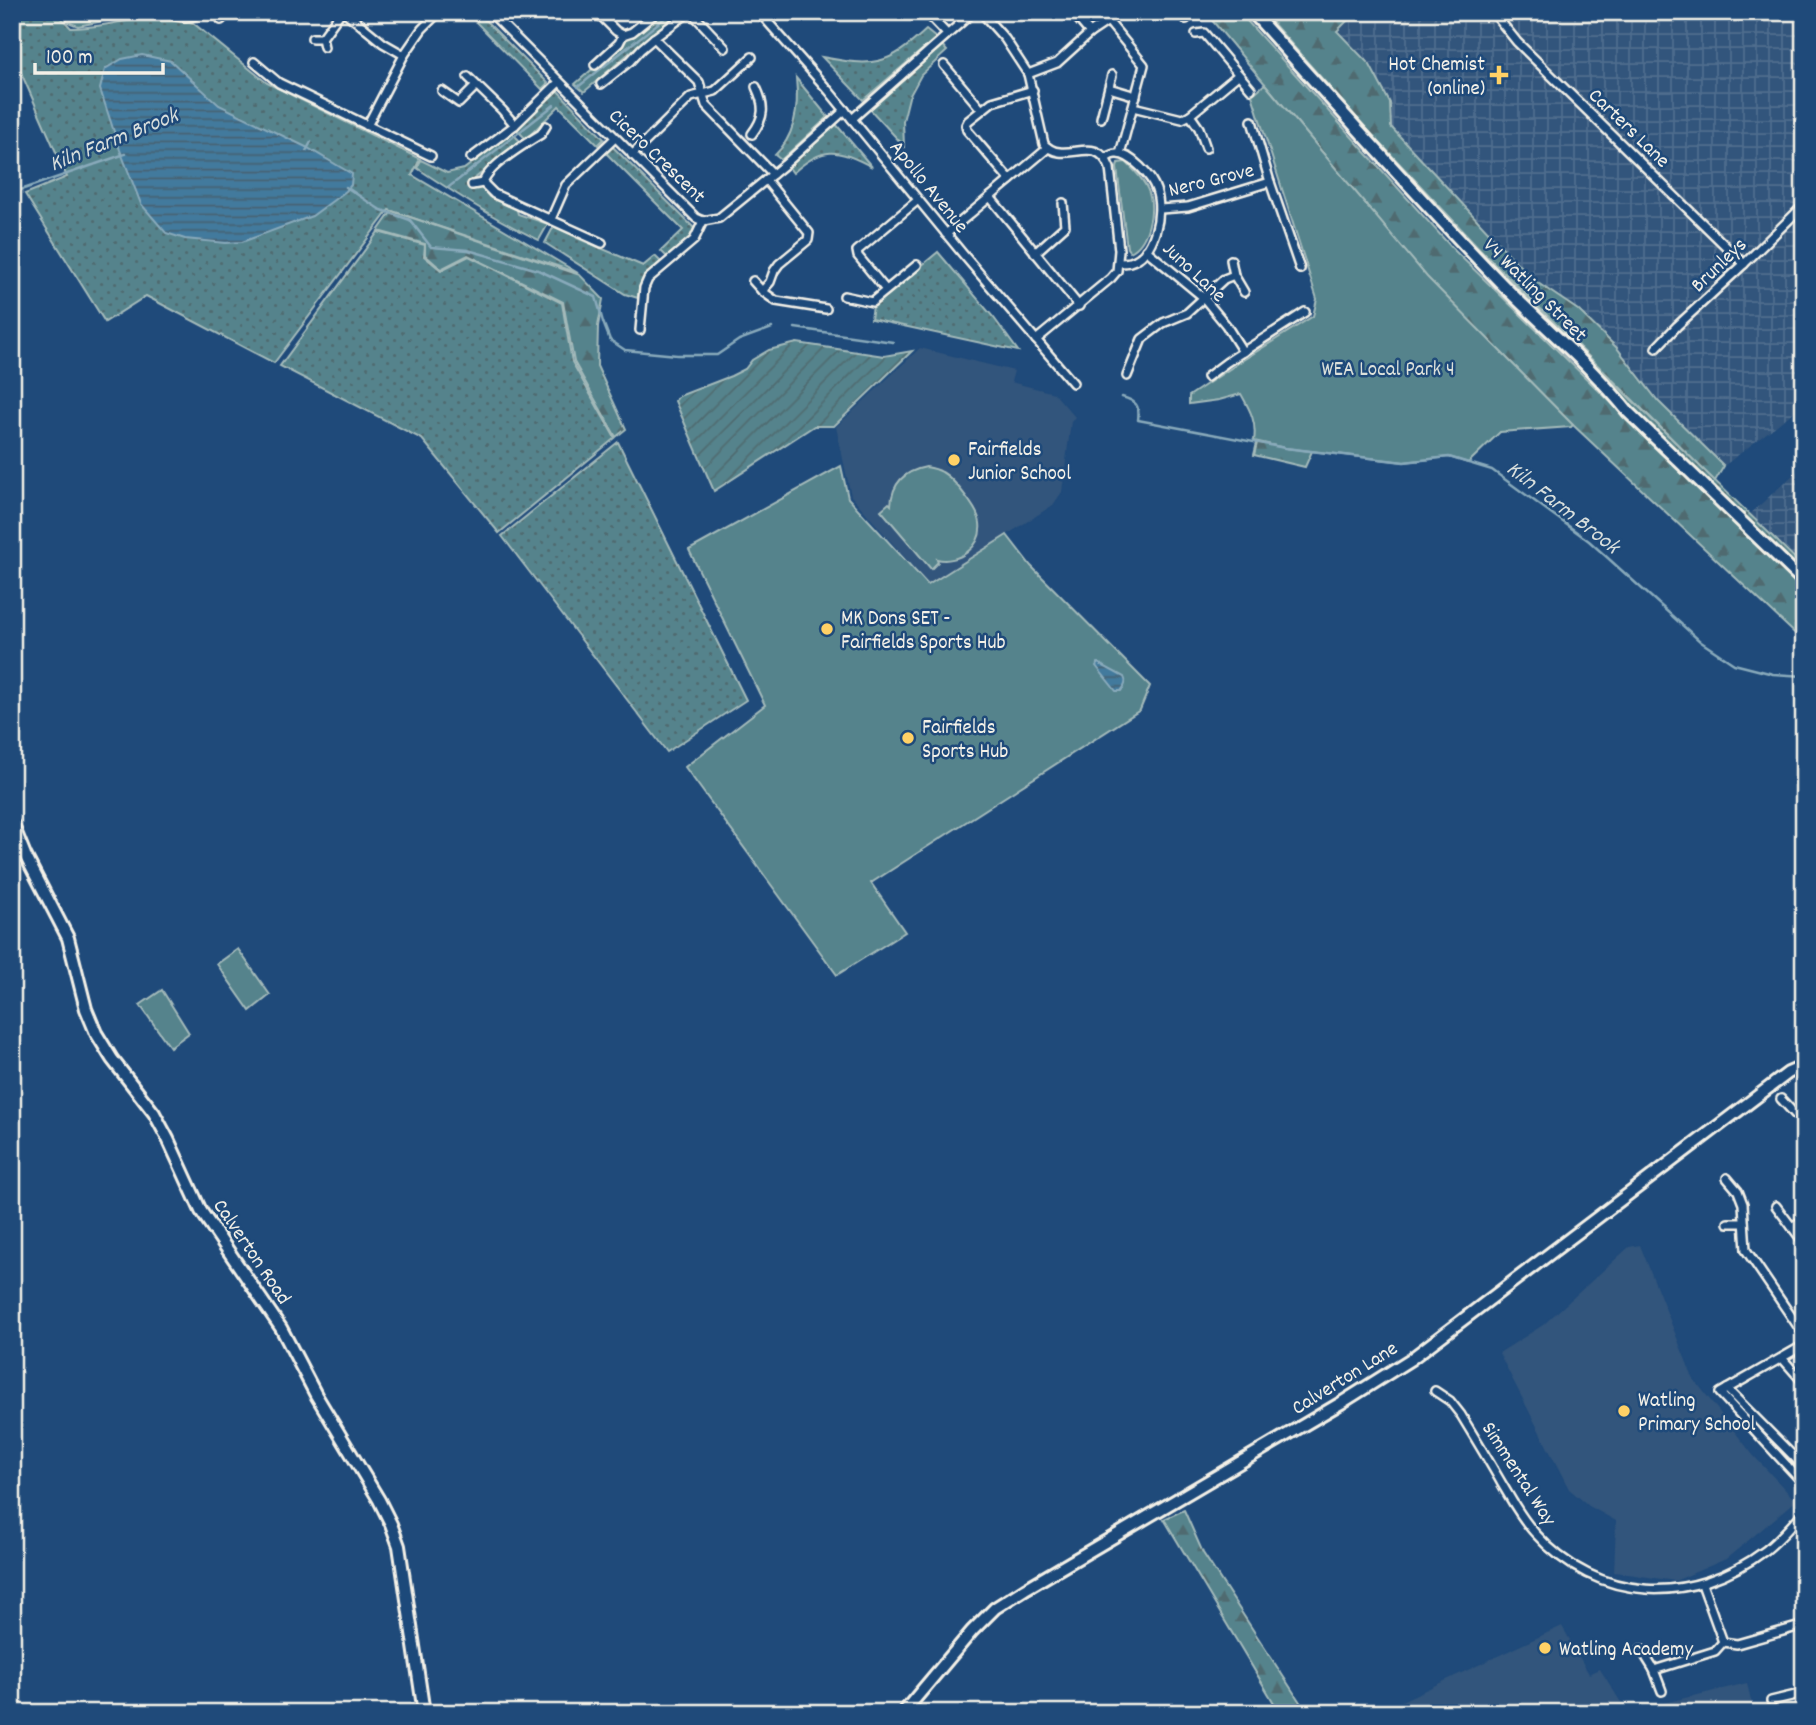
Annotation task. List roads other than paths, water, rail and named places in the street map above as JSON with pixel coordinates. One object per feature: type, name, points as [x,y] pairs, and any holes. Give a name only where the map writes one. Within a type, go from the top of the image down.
[{"type":"street","points":[[163,12],[190,18],[200,12]]},
{"type":"street","points":[[221,20],[229,12]]},
{"type":"street","points":[[322,38],[343,12],[383,43],[404,55]]},
{"type":"street","points":[[367,126],[404,55],[422,29],[439,12]]},
{"type":"street","name":"Cicero Crescent","points":[[490,12],[696,218],[703,221],[719,218],[845,110]]},
{"type":"street","points":[[597,12],[615,31],[623,35],[632,32],[657,12]]},
{"type":"street","name":"Apollo Avenue","points":[[759,12],[845,110],[1073,383]]},
{"type":"street","points":[[926,12],[947,34]]},
{"type":"street","points":[[852,119],[973,12]]},
{"type":"street","points":[[981,12],[1004,38],[1028,74],[1044,144],[1060,153],[1091,149],[1099,151],[1110,167],[1119,263],[1117,271],[1036,340]]},
{"type":"street","points":[[1072,12],[1090,33]]},
{"type":"street","points":[[1028,74],[1057,63],[1090,33],[1108,22],[1116,12]]},
{"type":"street","name":"V4 Watling Street","points":[[1252,12],[1395,171],[1500,282],[1609,388],[1628,412],[1804,582]]},
{"type":"street","name":"Carters Lane","points":[[1493,12],[1517,41],[1744,264]]},
{"type":"street","points":[[601,84],[654,38],[688,13],[692,13],[725,48]]},
{"type":"street","points":[[1108,22],[1143,65],[1120,154]]},
{"type":"street","points":[[1196,34],[1204,33],[1251,89]]},
{"type":"street","points":[[595,65],[619,43],[623,35]]},
{"type":"street","points":[[312,38],[322,38]]},
{"type":"street","points":[[322,38],[324,47]]},
{"type":"street","points":[[654,38],[699,82],[706,105],[747,138],[773,174]]},
{"type":"street","points":[[632,155],[691,97],[715,91],[752,57]]},
{"type":"street","points":[[254,62],[279,83],[431,156]]},
{"type":"street","points":[[944,65],[981,109]]},
{"type":"street","points":[[1101,118],[1112,75]]},
{"type":"street","points":[[1133,107],[1182,119],[1238,75]]},
{"type":"street","points":[[468,77],[515,125]]},
{"type":"street","points":[[471,158],[515,125],[559,82]]},
{"type":"street","points":[[442,91],[459,103],[476,86]]},
{"type":"street","points":[[747,138],[760,121],[764,108],[756,87]]},
{"type":"street","points":[[1108,88],[1136,96]]},
{"type":"street","points":[[1010,180],[967,130],[966,125],[992,102],[1033,90]]},
{"type":"street","points":[[1190,115],[1199,128],[1206,148]]},
{"type":"street","name":"Nero Grove","points":[[1252,121],[1300,269]]},
{"type":"street","points":[[483,183],[483,178],[541,134],[546,126]]},
{"type":"street","points":[[551,219],[566,185],[615,138]]},
{"type":"street","points":[[946,234],[1048,148]]},
{"type":"street","points":[[1106,158],[1120,154],[1134,161],[1147,174],[1156,189],[1160,209],[1156,232],[1146,250],[1131,262],[1119,263]]},
{"type":"street","points":[[762,291],[779,264],[808,240],[809,233],[766,180]]},
{"type":"street","name":"Nero Grove","points":[[1160,209],[1188,207],[1270,182]]},
{"type":"street","points":[[472,185],[483,183]]},
{"type":"street","points":[[483,183],[494,194],[602,243]]},
{"type":"street","points":[[990,197],[1079,306]]},
{"type":"street","points":[[886,290],[858,256],[857,251],[918,200]]},
{"type":"street","points":[[1035,253],[1065,226],[1063,203]]},
{"type":"street","name":"Brunleys","points":[[1656,348],[1804,205]]},
{"type":"street","points":[[640,330],[644,288],[648,279],[694,240],[703,221]]},
{"type":"street","name":"Juno Lane","points":[[1146,250],[1203,297],[1226,325],[1243,352]]},
{"type":"street","points":[[1231,260],[1234,275],[1244,292]]},
{"type":"street","points":[[844,296],[872,302],[917,265]]},
{"type":"street","points":[[1127,376],[1142,340],[1163,323],[1187,313],[1224,279],[1234,275]]},
{"type":"street","points":[[753,281],[776,301],[826,309]]},
{"type":"street","points":[[1207,377],[1305,312]]},
{"type":"street","name":"Calverton Road","points":[[12,823],[25,855],[68,938],[86,1009],[96,1033],[112,1059],[154,1113],[201,1211],[281,1328],[316,1395],[391,1524],[398,1546],[424,1713]]},
{"type":"street","name":"Calverton Lane","points":[[903,1713],[972,1631],[995,1608],[1411,1359],[1788,1073],[1804,1066]]},
{"type":"street","points":[[1781,1099],[1804,1124]]},
{"type":"street","points":[[1727,1178],[1738,1191],[1743,1204],[1746,1250],[1804,1335]]},
{"type":"street","points":[[1776,1206],[1804,1243]]},
{"type":"street","points":[[1792,1227],[1804,1219]]},
{"type":"street","points":[[1728,1223],[1744,1223]]},
{"type":"street","points":[[1724,1391],[1804,1345]]},
{"type":"street","points":[[1782,1358],[1804,1384]]},
{"type":"street","name":"Simmental Way","points":[[1435,1391],[1450,1401],[1461,1415],[1527,1523],[1552,1550],[1573,1566],[1615,1584],[1647,1589],[1676,1589],[1702,1584],[1733,1571],[1768,1549],[1804,1511]]},
{"type":"street","points":[[1724,1391],[1804,1467]]},
{"type":"street","points":[[1724,1391],[1804,1484]]},
{"type":"street","points":[[1702,1584],[1723,1642]]},
{"type":"street","points":[[1723,1642],[1737,1644],[1804,1625]]},
{"type":"street","points":[[1654,1670],[1715,1651],[1723,1642]]},
{"type":"street","points":[[1641,1649],[1654,1670],[1662,1691]]},
{"type":"street","points":[[1771,1701],[1803,1693],[1804,1711]]},
{"type":"waterway","points":[[578,87],[672,12]]},
{"type":"waterway","points":[[449,187],[554,105]]},
{"type":"waterway","points":[[306,151],[311,142]]},
{"type":"waterway","name":"Kiln Farm Brook","points":[[12,193],[125,154]]},
{"type":"waterway","name":"Kiln Farm Brook","points":[[346,187],[379,209],[410,220],[431,247],[468,250],[538,270],[596,297],[610,340],[625,350],[677,355],[717,355],[739,340],[772,328]]},
{"type":"waterway","name":"Kiln Farm Brook","points":[[795,328],[893,342]]},
{"type":"waterway","name":"Kiln Farm Brook","points":[[1122,397],[1136,404],[1138,420],[1285,448],[1404,462],[1449,457],[1492,470],[1589,541],[1701,642],[1734,664],[1773,674],[1804,676]]},
{"type":"tunnel","points":[[746,139],[752,134]]},
{"type":"place","name":"Hot Chemist (online)","points":[[1499,75]]},
{"type":"place","name":"Fairfields Junior School","points":[[954,460]]},
{"type":"place","name":"MK Dons SET - Fairfields Sports Hub","points":[[827,629]]},
{"type":"place","name":"Fairfields Sports Hub","points":[[908,738]]},
{"type":"place","name":"Watling Primary School","points":[[1624,1411]]},
{"type":"place","name":"Watling Academy","points":[[1545,1648]]},
{"type":"park label","name":"WEA Local Park 4","points":[[1388,368]]}]
